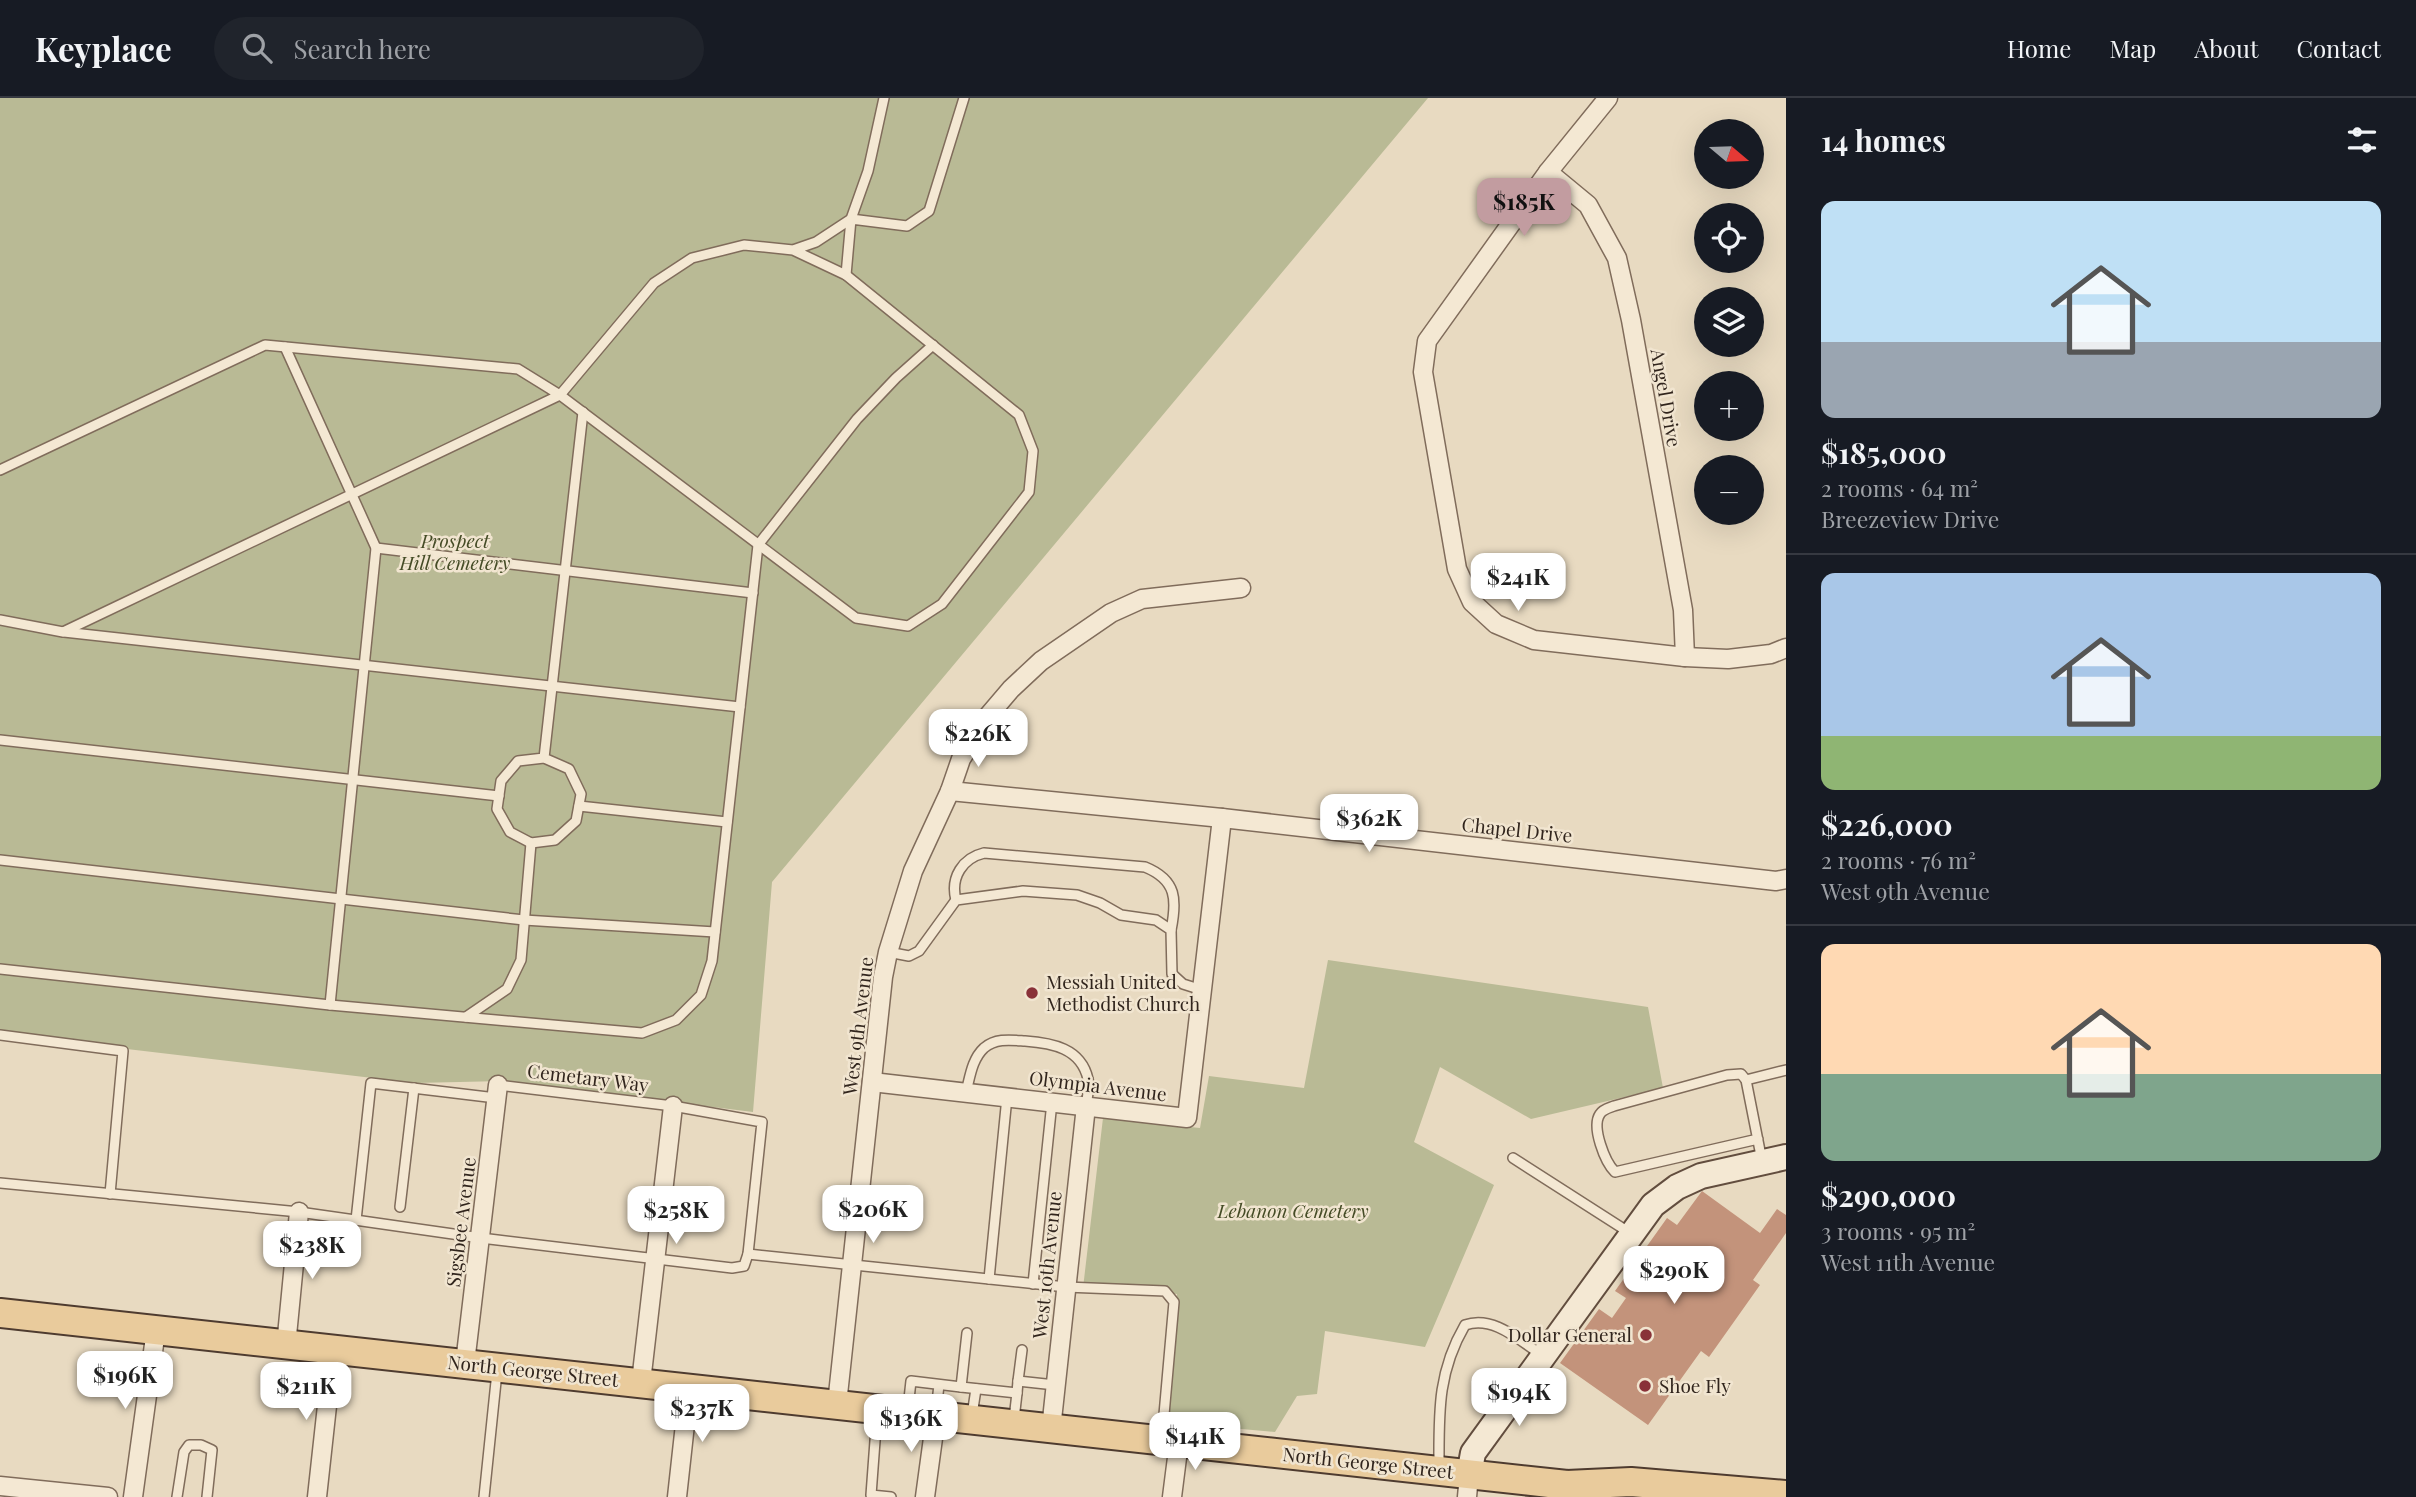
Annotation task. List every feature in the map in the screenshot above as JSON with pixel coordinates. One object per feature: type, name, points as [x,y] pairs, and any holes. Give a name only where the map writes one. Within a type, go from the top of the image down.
[{"type":"main road","name":"North George Street","points":[[0,1313],[1439,1472],[1468,1486],[1631,1482],[1786,1494]]},
{"type":"main road","name":"North George Street","points":[[1567,1485],[1612,1497]]},
{"type":"street","points":[[1608,98],[1548,172],[1427,341],[1423,372],[1457,569],[1472,602],[1496,624],[1534,640],[1685,657],[1728,659],[1771,654],[1786,648]]},
{"type":"street","name":"Angel Drive","points":[[1548,172],[1588,205],[1617,258],[1629,310],[1683,610],[1685,657]]},
{"type":"street","name":"West 9th Avenue","points":[[837,1404],[883,977],[888,952],[914,871],[950,791],[961,759],[988,716],[1011,688],[1041,661],[1111,612],[1142,599],[1241,588]]},
{"type":"street","name":"Chapel Drive","points":[[950,791],[1222,818],[1776,881],[1786,879]]},
{"type":"street","name":"Olympia Avenue","points":[[872,1082],[1187,1118],[1222,818]]},
{"type":"street","name":"Sigsbee Avenue","points":[[465,1363],[497,1092]]},
{"type":"street","points":[[641,1382],[673,1106]]},
{"type":"street","name":"West 10th Avenue","points":[[1051,1429],[1086,1106]]},
{"type":"street","points":[[1468,1486],[1473,1453],[1653,1205],[1677,1187],[1701,1176],[1769,1153]]},
{"type":"street","points":[[286,1346],[299,1212]]},
{"type":"street","points":[[133,1497],[156,1330]]},
{"type":"street","points":[[317,1497],[333,1351]]},
{"type":"street","points":[[677,1497],[689,1388]]},
{"type":"street","points":[[925,1497],[936,1416]]},
{"type":"street","points":[[1170,1441],[1172,1497]]},
{"type":"street","points":[[0,1486],[108,1497]]},
{"type":"lane","points":[[846,275],[851,219],[868,171],[884,98]]},
{"type":"lane","points":[[793,250],[816,242],[851,219],[907,226],[929,211],[964,98]]},
{"type":"lane","points":[[0,470],[265,345],[518,369],[560,395],[856,618],[908,626],[942,604],[1029,492],[1033,451],[1018,415],[846,275],[793,250],[744,245],[692,258],[654,283],[560,395],[63,632]]},
{"type":"lane","points":[[0,969],[330,1005],[642,1033],[676,1020],[701,995],[712,961],[758,544],[857,419],[896,378],[933,345]]},
{"type":"lane","points":[[285,347],[376,548],[330,1005]]},
{"type":"lane","points":[[544,758],[583,412]]},
{"type":"lane","points":[[376,548],[753,593]]},
{"type":"lane","points":[[0,620],[63,632],[740,707]]},
{"type":"lane","points":[[0,740],[499,796]]},
{"type":"lane","points":[[544,758],[569,769],[580,794],[576,821],[555,840],[531,843],[510,832],[497,809],[499,796],[501,781],[518,761],[544,758]]},
{"type":"lane","points":[[579,806],[727,822]]},
{"type":"lane","points":[[467,1017],[506,989],[521,960],[531,843]]},
{"type":"lane","points":[[956,900],[953,888],[963,864],[972,856],[985,853],[1145,867],[1157,872],[1171,887],[1174,896],[1171,930],[1172,974],[1183,984],[1202,990]]},
{"type":"lane","points":[[0,860],[524,920],[715,932]]},
{"type":"lane","points":[[888,952],[908,956],[919,951],[956,900],[1023,891],[1077,895],[1100,903],[1121,915],[1156,920],[1171,930]]},
{"type":"lane","points":[[0,1035],[123,1051],[110,1194]]},
{"type":"lane","points":[[965,1092],[974,1062],[984,1048],[1000,1040],[1052,1043],[1067,1049],[1081,1063],[1089,1081],[1086,1106]]},
{"type":"lane","points":[[1746,1080],[1786,1070]]},
{"type":"lane","points":[[1741,1074],[1746,1080],[1769,1153],[1615,1172],[1608,1162],[1596,1125],[1598,1115],[1604,1109],[1727,1075],[1741,1074]]},
{"type":"lane","name":"Cemetary Way","points":[[356,1220],[371,1083],[673,1106],[762,1122],[748,1254]]},
{"type":"lane","points":[[400,1207],[414,1088]]},
{"type":"lane","points":[[989,1279],[1007,1097]]},
{"type":"lane","points":[[1033,1284],[1052,1102]]},
{"type":"lane","points":[[1513,1158],[1632,1234]]},
{"type":"lane","points":[[0,1184],[299,1212],[481,1238],[732,1268],[744,1266],[748,1254],[1066,1287],[1165,1290],[1174,1303],[1170,1441]]},
{"type":"lane","points":[[1439,1472],[1441,1386],[1447,1364],[1465,1325],[1479,1320],[1497,1326],[1543,1356]]},
{"type":"lane","points":[[961,1387],[967,1333]]},
{"type":"lane","points":[[1013,1425],[1022,1350]]},
{"type":"lane","points":[[484,1497],[498,1367]]},
{"type":"lane","points":[[907,1413],[911,1381],[1017,1393]]},
{"type":"lane","points":[[1018,1381],[1055,1385]]},
{"type":"lane","points":[[936,1416],[939,1385]]},
{"type":"lane","points":[[972,1420],[976,1389]]},
{"type":"lane","points":[[878,1409],[871,1495],[891,1497]]},
{"type":"lane","points":[[177,1497],[184,1452],[189,1446],[201,1445],[212,1450],[207,1497]]},
{"type":"green space","name":"Prospect Hill Cemetery","points":[[0,98],[1428,98],[772,882],[753,1112],[503,1081],[415,1083],[0,1034]]},
{"type":"green space","name":"Lebanon Cemetery","points":[[1328,960],[1648,1007],[1663,1088],[1531,1119],[1440,1067],[1414,1142],[1494,1185],[1425,1347],[1325,1331],[1317,1394],[1297,1396],[1275,1432],[1164,1422],[1177,1294],[1083,1288],[1103,1118],[1200,1128],[1209,1076],[1304,1088]]},
{"type":"building","points":[[1702,1191],[1760,1233],[1777,1209],[1786,1215],[1786,1233],[1753,1280],[1760,1285],[1709,1357],[1701,1351],[1648,1425],[1560,1363],[1599,1309],[1612,1318],[1626,1298],[1615,1291],[1667,1218],[1677,1225]]},
{"type":"place","name":"Messiah United Methodist Church","points":[[1032,993]]},
{"type":"place","name":"Dollar General","points":[[1646,1335]]},
{"type":"place","name":"Shoe Fly","points":[[1645,1386]]}]
